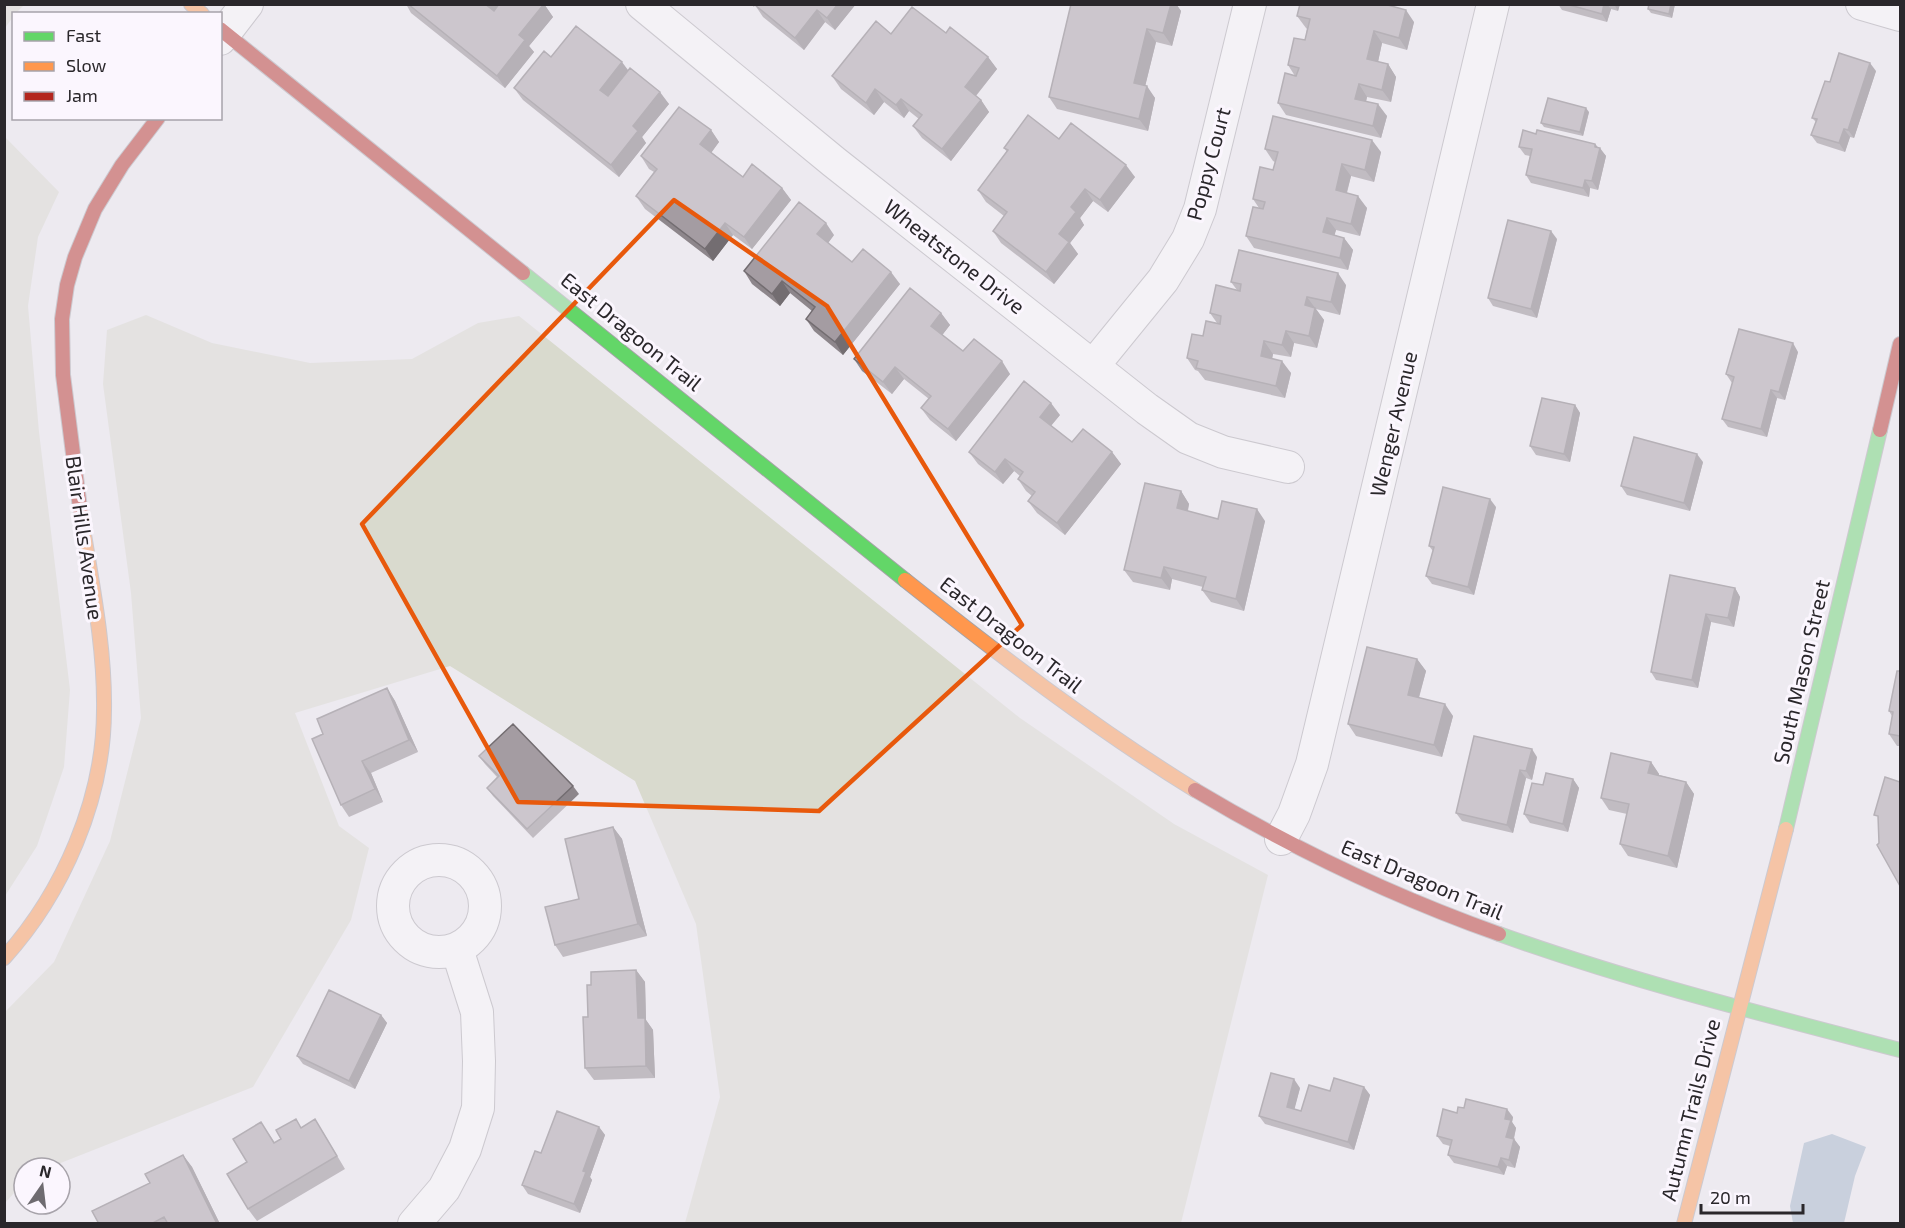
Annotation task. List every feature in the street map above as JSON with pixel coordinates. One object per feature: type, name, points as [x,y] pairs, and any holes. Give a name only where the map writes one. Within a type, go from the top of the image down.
[{"type":"street","points":[[222,33],[247,4]]},
{"type":"street","name":"Wheatstone Drive","points":[[642,4],[834,162],[1147,409],[1188,438],[1223,452],[1288,467]]},
{"type":"street","name":"Poppy Court","points":[[1093,366],[1163,280],[1188,239],[1200,209],[1250,4]]},
{"type":"street","name":"Wenger Avenue","points":[[1281,839],[1294,814],[1312,764],[1493,4]]},
{"type":"street","points":[[1862,4],[1900,15]]},
{"type":"street","name":"East Dragoon Trail","points":[[222,33],[1038,684],[1152,764],[1237,815],[1319,859],[1493,934],[1738,1008],[1900,1050]]},
{"type":"street","name":"Blair Hills Avenue","points":[[4,958],[24,938],[46,906],[76,843],[100,763],[104,725],[104,685],[62,376],[62,319],[66,290],[75,255],[87,223],[103,192],[157,120]]},
{"type":"street","name":"South Mason Street","points":[[1738,1008],[1791,808],[1900,344]]},
{"type":"street","points":[[414,1224],[444,1189],[465,1149],[478,1108],[477,1012],[457,949]]},
{"type":"street","name":"Autumn Trails Drive","points":[[1684,1224],[1738,1008]]},
{"type":"highlighted area","points":[[674,200],[827,306],[1022,625],[819,811],[518,802],[362,524]]},
{"type":"shaded area","points":[[5,4],[24,5],[17,12],[12,12],[12,18],[5,28]]},
{"type":"shaded area","points":[[5,113],[6,138],[59,192],[38,237],[28,306],[39,432],[70,690],[64,767],[37,846],[5,896]]},
{"type":"shaded area","points":[[146,315],[212,343],[310,363],[412,359],[478,323],[519,316],[1020,718],[1174,824],[1268,875],[1181,1223],[685,1223],[720,1097],[696,924],[635,781],[450,666],[295,713],[339,826],[369,848],[351,920],[253,1087],[72,1159],[72,1156],[12,1156],[12,1195],[5,1203],[5,1012],[54,962],[110,841],[141,718],[131,593],[103,384],[107,330]]},
{"type":"water","points":[[1832,1134],[1866,1147],[1855,1176],[1844,1223],[1793,1223],[1790,1206],[1804,1143]]},
{"type":"building","points":[[408,4],[485,4],[494,11],[499,4],[544,4],[519,35],[525,40],[497,76]]},
{"type":"building","points":[[755,4],[838,4],[827,18],[817,10],[795,38]]},
{"type":"building","points":[[1071,4],[1171,4],[1163,33],[1147,29],[1134,83],[1147,86],[1139,119],[1049,97]]},
{"type":"building","points":[[1300,4],[1384,4],[1406,10],[1399,38],[1374,31],[1367,59],[1388,64],[1382,90],[1359,84],[1355,99],[1378,104],[1373,126],[1278,103],[1285,73],[1296,76],[1299,68],[1288,65],[1294,38],[1305,40],[1310,19],[1297,16]]},
{"type":"building","points":[[1566,4],[1604,4],[1602,14]]},
{"type":"building","points":[[1649,4],[1671,4],[1669,14],[1648,9]]},
{"type":"building","points":[[912,7],[946,33],[950,27],[988,57],[965,87],[981,100],[942,149],[913,126],[922,115],[901,99],[896,105],[875,89],[866,103],[832,76],[876,21],[891,34]]},
{"type":"building","points":[[576,26],[622,62],[600,90],[608,96],[630,68],[660,92],[633,126],[638,131],[611,165],[514,88],[544,51],[551,57]]},
{"type":"building","points":[[1839,53],[1870,63],[1848,130],[1844,129],[1839,143],[1811,135],[1817,119],[1812,118],[1825,81],[1830,82]]},
{"type":"building","points":[[1548,98],[1586,108],[1580,132],[1541,123]]},
{"type":"building","points":[[679,107],[711,130],[700,144],[743,177],[752,164],[782,188],[744,237],[725,223],[705,249],[636,196],[657,169],[641,156]]},
{"type":"building","points":[[1028,115],[1059,139],[1071,123],[1126,165],[1100,200],[1085,189],[1071,207],[1076,212],[1059,234],[1069,242],[1046,272],[993,231],[1007,212],[978,190],[1008,150],[1004,148]]},
{"type":"building","points":[[1273,116],[1372,140],[1365,170],[1342,164],[1336,190],[1358,196],[1351,224],[1327,218],[1323,232],[1344,238],[1340,258],[1246,236],[1253,207],[1263,209],[1265,202],[1253,199],[1260,167],[1273,170],[1278,152],[1265,149]]},
{"type":"building","points":[[1523,130],[1536,134],[1537,130],[1595,144],[1595,147],[1600,148],[1592,181],[1585,180],[1583,188],[1526,175],[1532,149],[1519,147]]},
{"type":"building","points":[[799,202],[826,223],[817,234],[852,262],[863,249],[891,272],[835,342],[806,319],[815,307],[782,281],[772,294],[744,271]]},
{"type":"building","points":[[1508,220],[1551,231],[1531,309],[1488,298]]},
{"type":"building","points":[[1239,250],[1338,273],[1331,302],[1307,297],[1305,305],[1315,308],[1309,336],[1286,331],[1282,345],[1264,341],[1261,356],[1282,361],[1276,386],[1196,368],[1198,361],[1187,358],[1192,334],[1203,336],[1206,321],[1220,324],[1221,316],[1210,313],[1216,285],[1240,291],[1241,284],[1231,282]]},
{"type":"building","points":[[910,288],[941,313],[931,326],[963,351],[974,339],[1002,361],[948,429],[921,408],[931,396],[895,367],[883,382],[854,359]]},
{"type":"building","points":[[1739,329],[1793,343],[1779,392],[1771,390],[1761,429],[1722,419],[1734,377],[1726,374]]},
{"type":"building","points":[[1024,381],[1051,403],[1040,417],[1072,442],[1083,429],[1112,452],[1057,523],[1028,501],[1035,492],[1018,479],[1023,472],[1005,459],[995,472],[969,452]]},
{"type":"building","points":[[1542,398],[1575,405],[1564,454],[1530,446]]},
{"type":"building","points":[[1634,437],[1697,454],[1684,503],[1621,486]]},
{"type":"building","points":[[1145,483],[1181,491],[1177,508],[1218,519],[1222,501],[1257,509],[1236,599],[1202,590],[1206,577],[1164,567],[1161,578],[1124,570]]},
{"type":"building","points":[[1443,487],[1490,499],[1468,587],[1426,576],[1434,547],[1429,546]]},
{"type":"building","points":[[1670,575],[1735,588],[1728,618],[1706,614],[1692,680],[1651,672]]},
{"type":"building","points":[[1367,647],[1417,659],[1408,695],[1445,704],[1434,745],[1348,724]]},
{"type":"building","points":[[1897,671],[1900,671],[1900,736],[1889,734],[1893,712],[1889,711]]},
{"type":"building","points":[[387,688],[409,740],[362,761],[375,789],[341,805],[312,739],[323,734],[317,719]]},
{"type":"building","points":[[513,724],[573,786],[527,829],[487,788],[499,776],[479,756]]},
{"type":"building","points":[[1474,736],[1532,749],[1526,771],[1520,770],[1507,825],[1456,813]]},
{"type":"building","points":[[1611,753],[1651,762],[1648,773],[1686,782],[1668,856],[1620,844],[1629,804],[1601,798]]},
{"type":"building","points":[[1546,773],[1573,779],[1563,824],[1524,814],[1532,783],[1543,785]]},
{"type":"building","points":[[1885,777],[1900,782],[1900,886],[1877,845],[1879,843],[1878,816],[1874,815]]},
{"type":"building","points":[[613,827],[638,924],[555,945],[545,907],[579,899],[565,839]]},
{"type":"building","points":[[636,970],[638,1018],[645,1018],[646,1066],[585,1068],[583,1017],[588,1017],[587,985],[591,985],[591,972]]},
{"type":"building","points":[[329,990],[381,1015],[349,1081],[297,1056]]},
{"type":"building","points":[[1271,1073],[1294,1079],[1287,1107],[1301,1111],[1309,1085],[1330,1091],[1334,1078],[1364,1087],[1348,1142],[1259,1116]]},
{"type":"building","points":[[1466,1099],[1507,1109],[1505,1119],[1511,1120],[1506,1137],[1514,1139],[1509,1160],[1501,1158],[1498,1167],[1448,1155],[1452,1140],[1437,1136],[1443,1109],[1457,1113],[1458,1107],[1464,1108]]},
{"type":"building","points":[[557,1111],[599,1127],[574,1204],[522,1185],[535,1151],[541,1153]]},
{"type":"building","points":[[296,1119],[301,1128],[315,1119],[337,1156],[248,1209],[227,1174],[247,1162],[233,1139],[261,1122],[274,1143],[281,1139],[276,1130]]},
{"type":"building","points":[[183,1155],[217,1224],[168,1224],[164,1217],[151,1224],[99,1224],[92,1211],[150,1183],[145,1174]]},
{"type":"traffic: fast","points":[[523,273],[905,580]]},
{"type":"traffic: fast","points":[[1786,829],[1880,430]]},
{"type":"traffic: fast","points":[[1499,934],[1648,982],[1900,1050]]},
{"type":"traffic: slow","points":[[191,4],[200,12]]},
{"type":"traffic: slow","points":[[4,958],[45,904],[62,874],[88,810],[97,777],[102,744],[104,686],[97,613],[81,516]]},
{"type":"traffic: slow","points":[[905,580],[1047,689],[1120,741],[1195,790]]},
{"type":"traffic: slow","points":[[1684,1224],[1786,829]]},
{"type":"traffic: jam","points":[[222,31],[523,273]]},
{"type":"traffic: jam","points":[[81,516],[63,375],[62,319],[67,285],[75,257],[95,209],[122,165],[156,120]]},
{"type":"traffic: jam","points":[[1880,430],[1900,344]]},
{"type":"traffic: jam","points":[[1195,790],[1268,832],[1343,870],[1420,904],[1499,934]]}]
